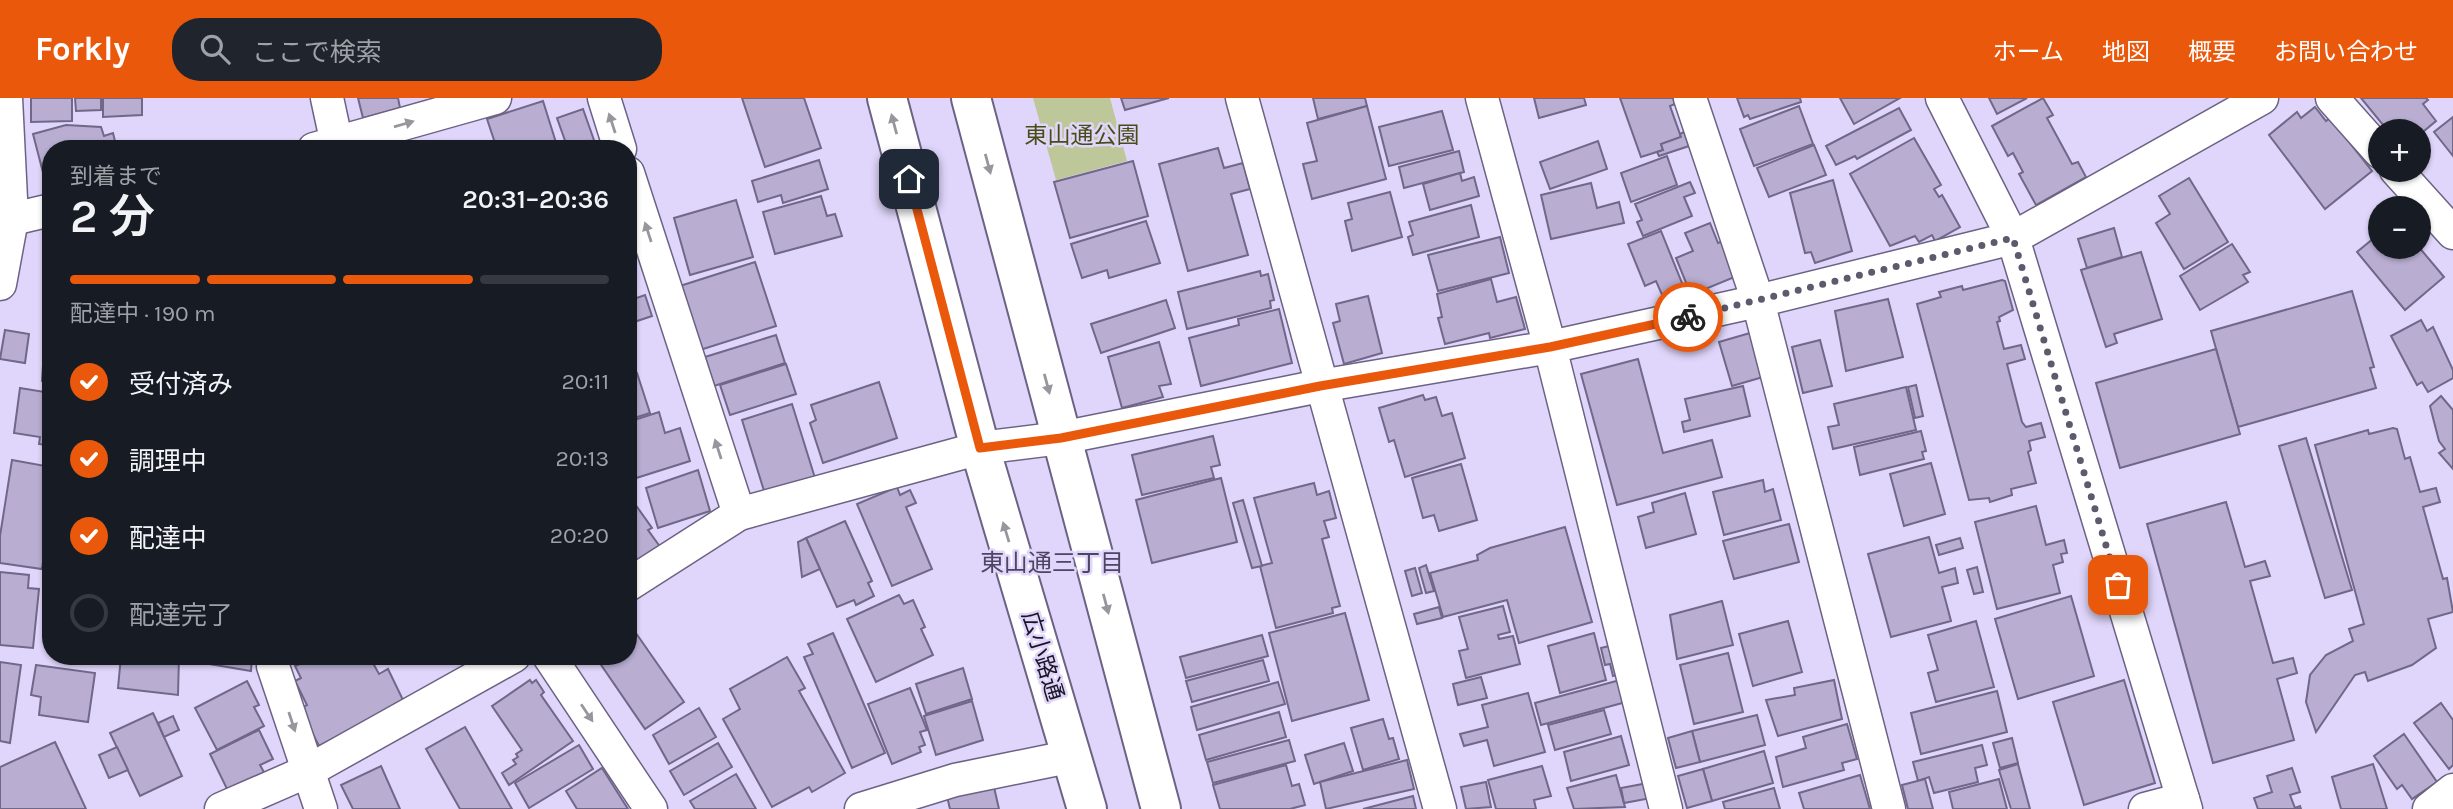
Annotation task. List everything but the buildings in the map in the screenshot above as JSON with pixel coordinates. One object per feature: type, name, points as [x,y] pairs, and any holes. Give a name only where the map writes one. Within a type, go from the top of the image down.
[{"type":"main road","name":"広小路通","points":[[887,98],[980,448],[1087,809]]},
{"type":"main road","points":[[971,98],[1161,809]]},
{"type":"street","points":[[0,284],[6,220],[6,98]]},
{"type":"street","points":[[327,98],[330,140]]},
{"type":"street","points":[[354,140],[495,98]]},
{"type":"street","points":[[604,98],[617,140]]},
{"type":"street","points":[[1242,98],[1320,386],[1440,809]]},
{"type":"street","points":[[1482,98],[1550,347],[1666,809]]},
{"type":"street","points":[[1690,98],[1758,301],[1889,809]]},
{"type":"street","points":[[1941,98],[2013,238],[2184,804],[2145,809]]},
{"type":"street","points":[[637,579],[739,513],[980,448],[1061,438],[1320,386],[1550,347],[1758,301],[2013,238],[2262,98]]},
{"type":"street","points":[[2332,98],[2368,138]]},
{"type":"street","points":[[2407,182],[2453,233]]},
{"type":"street","points":[[637,201],[739,513]]},
{"type":"street","points":[[6,220],[42,212]]},
{"type":"street","points":[[273,665],[321,809]]},
{"type":"street","points":[[221,809],[308,771],[498,665]]},
{"type":"street","points":[[555,665],[651,809]]},
{"type":"street","points":[[861,809],[955,780],[1073,756]]},
{"type":"street","points":[[2429,809],[2453,790]]},
{"type":"green space","name":"東山通公園","points":[[1033,98],[1110,98],[1127,161],[1056,180]]},
{"type":"way so far","points":[[1688,317],[2013,238],[2118,585]]},
{"type":"district","name":"東山通三丁目","points":[[1052,563]]},
{"type":"route","points":[[909,179],[980,448],[1061,438],[1320,386],[1550,347],[1688,317]]}]
